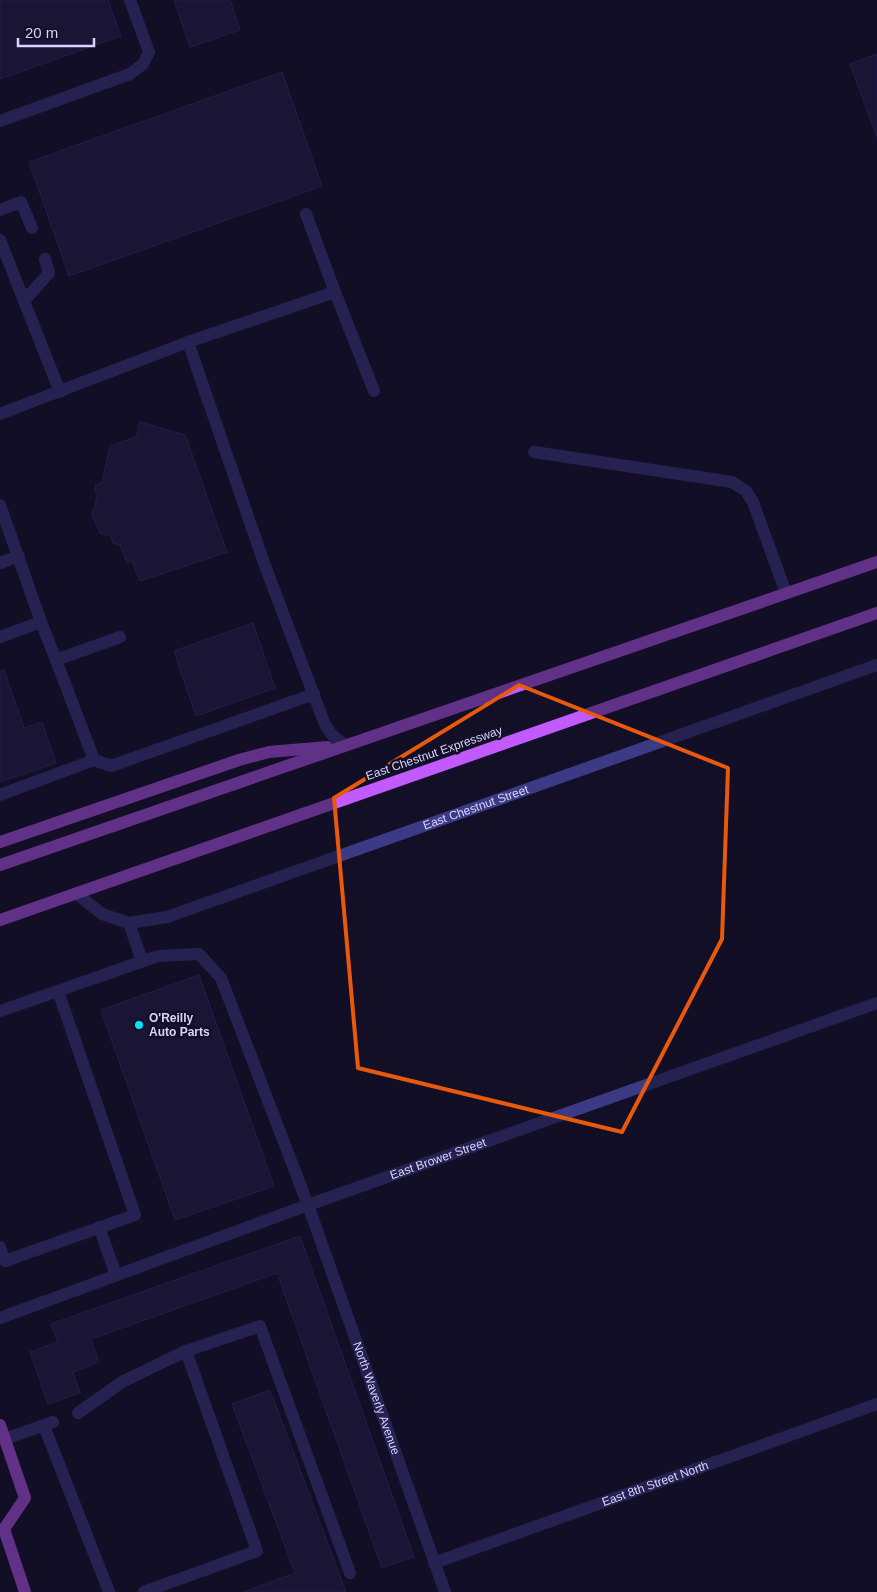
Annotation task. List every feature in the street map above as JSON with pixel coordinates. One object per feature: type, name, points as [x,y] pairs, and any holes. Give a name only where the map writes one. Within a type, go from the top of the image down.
[{"type":"main road","points":[[0,865],[877,562]]},
{"type":"main road","name":"East Chestnut Expressway","points":[[0,920],[877,613]]},
{"type":"main road","points":[[0,842],[240,760],[269,752],[347,745]]},
{"type":"main road","points":[[0,926],[22,912]]},
{"type":"main road","points":[[0,1425],[25,1498],[1,1529],[26,1592]]},
{"type":"street","points":[[0,121],[130,74],[143,64],[149,52],[130,0]]},
{"type":"street","points":[[0,210],[21,202],[32,228]]},
{"type":"street","points":[[306,214],[374,391]]},
{"type":"street","points":[[0,240],[60,392]]},
{"type":"street","points":[[24,301],[49,273],[45,259]]},
{"type":"street","points":[[0,414],[188,342],[335,292]]},
{"type":"street","points":[[188,342],[264,563],[328,731],[336,740],[347,745]]},
{"type":"street","points":[[534,452],[732,482],[746,491],[752,502],[786,593]]},
{"type":"street","points":[[0,505],[41,622],[94,760]]},
{"type":"street","points":[[0,563],[19,556]]},
{"type":"street","points":[[0,636],[41,622]]},
{"type":"street","points":[[56,660],[120,637]]},
{"type":"street","name":"East Chestnut Street","points":[[76,893],[102,914],[128,923],[167,917],[877,665]]},
{"type":"street","points":[[0,795],[94,760],[111,766],[314,694]]},
{"type":"street","points":[[0,1011],[142,961],[128,923]]},
{"type":"street","name":"North Waverly Avenue","points":[[142,961],[158,956],[199,954],[221,978],[308,1205],[445,1592]]},
{"type":"street","points":[[0,1247],[4,1261],[135,1215],[58,990]]},
{"type":"street","name":"East Brower Street","points":[[0,1318],[308,1205],[877,1003]]},
{"type":"street","points":[[99,1227],[116,1275]]},
{"type":"street","points":[[78,1412],[122,1382],[186,1351],[260,1326],[350,1573]]},
{"type":"street","points":[[144,1592],[257,1551],[186,1351]]},
{"type":"street","name":"East 8th Street North","points":[[434,1563],[877,1404]]},
{"type":"street","points":[[5,1439],[48,1424],[109,1592]]},
{"type":"highlighted area","points":[[519,685],[728,768],[722,939],[622,1132],[358,1068],[334,798]]},
{"type":"building","points":[[0,0],[108,0],[121,36],[0,79]]},
{"type":"building","points":[[174,0],[230,0],[240,30],[190,47]]},
{"type":"building","points":[[877,54],[877,137],[850,64]]},
{"type":"building","points":[[282,72],[322,186],[69,276],[29,162]]},
{"type":"building","points":[[140,422],[185,435],[227,552],[140,581],[132,561],[127,563],[120,545],[113,543],[111,536],[100,533],[92,515],[97,497],[96,485],[102,483],[110,446],[136,437]]},
{"type":"building","points":[[253,623],[275,688],[196,716],[174,651]]},
{"type":"building","points":[[4,670],[24,728],[42,722],[56,763],[0,782],[0,671]]},
{"type":"building","points":[[199,975],[274,1186],[175,1220],[101,1010]]},
{"type":"building","points":[[300,1236],[414,1557],[382,1568],[277,1273],[91,1339],[99,1362],[73,1372],[80,1393],[48,1404],[30,1352],[58,1342],[51,1324]]},
{"type":"building","points":[[270,1390],[346,1592],[244,1592],[295,1573],[232,1404]]},
{"type":"place","name":"O'Reilly Auto Parts","points":[[139,1025]]}]
